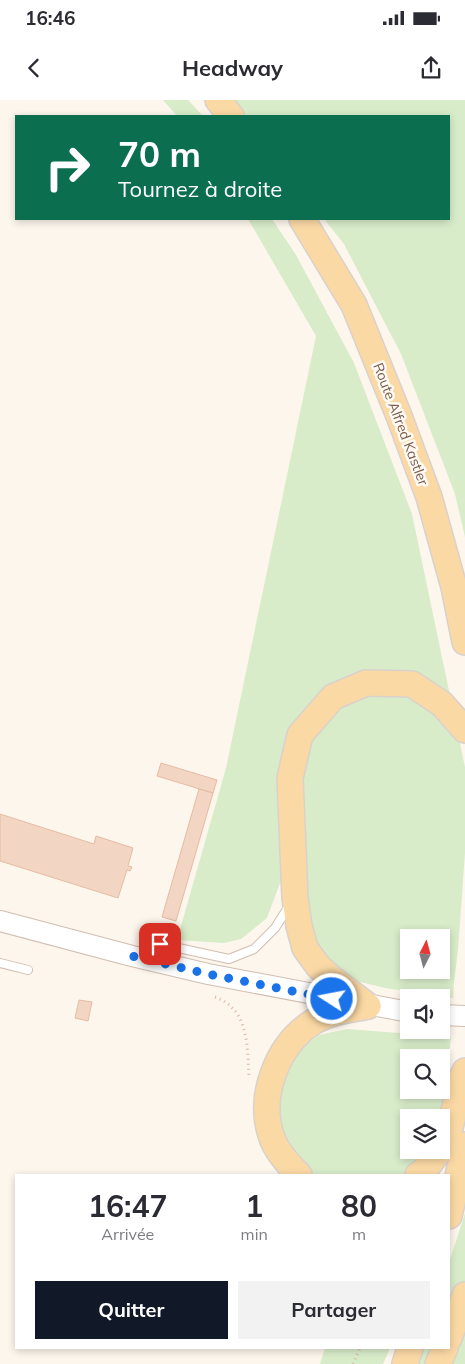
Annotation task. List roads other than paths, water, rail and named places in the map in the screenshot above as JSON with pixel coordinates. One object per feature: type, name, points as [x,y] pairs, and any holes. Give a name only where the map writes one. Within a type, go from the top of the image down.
[{"type":"main road","points":[[218,100],[230,115]]},
{"type":"main road","name":"Route Alfred Kastler","points":[[303,220],[354,305],[399,416],[429,497],[454,587],[465,642]]},
{"type":"main road","points":[[399,416],[424,458],[444,501],[465,564]]},
{"type":"main road","points":[[368,1006],[318,966],[305,948],[299,926],[295,898],[290,778],[300,735],[333,696],[366,682],[412,684],[442,704],[465,730]]},
{"type":"main road","points":[[298,1174],[279,1152],[272,1138],[268,1119],[270,1083],[278,1061],[304,1028],[315,1020],[368,1006]]},
{"type":"main road","points":[[450,1128],[465,1071]]},
{"type":"main road","points":[[450,1212],[465,1145]]},
{"type":"main road","points":[[420,1174],[432,1159]]},
{"type":"main road","points":[[450,1335],[465,1296]]},
{"type":"main road","points":[[405,1364],[410,1349]]},
{"type":"main road","points":[[438,1364],[445,1349]]},
{"type":"street","points":[[0,921],[208,974],[400,1011]]},
{"type":"street","points":[[450,1015],[465,1016]]},
{"type":"lane","points":[[132,956],[160,944],[229,959],[254,949],[275,928],[295,898]]},
{"type":"lane","points":[[0,962],[28,970]]}]
